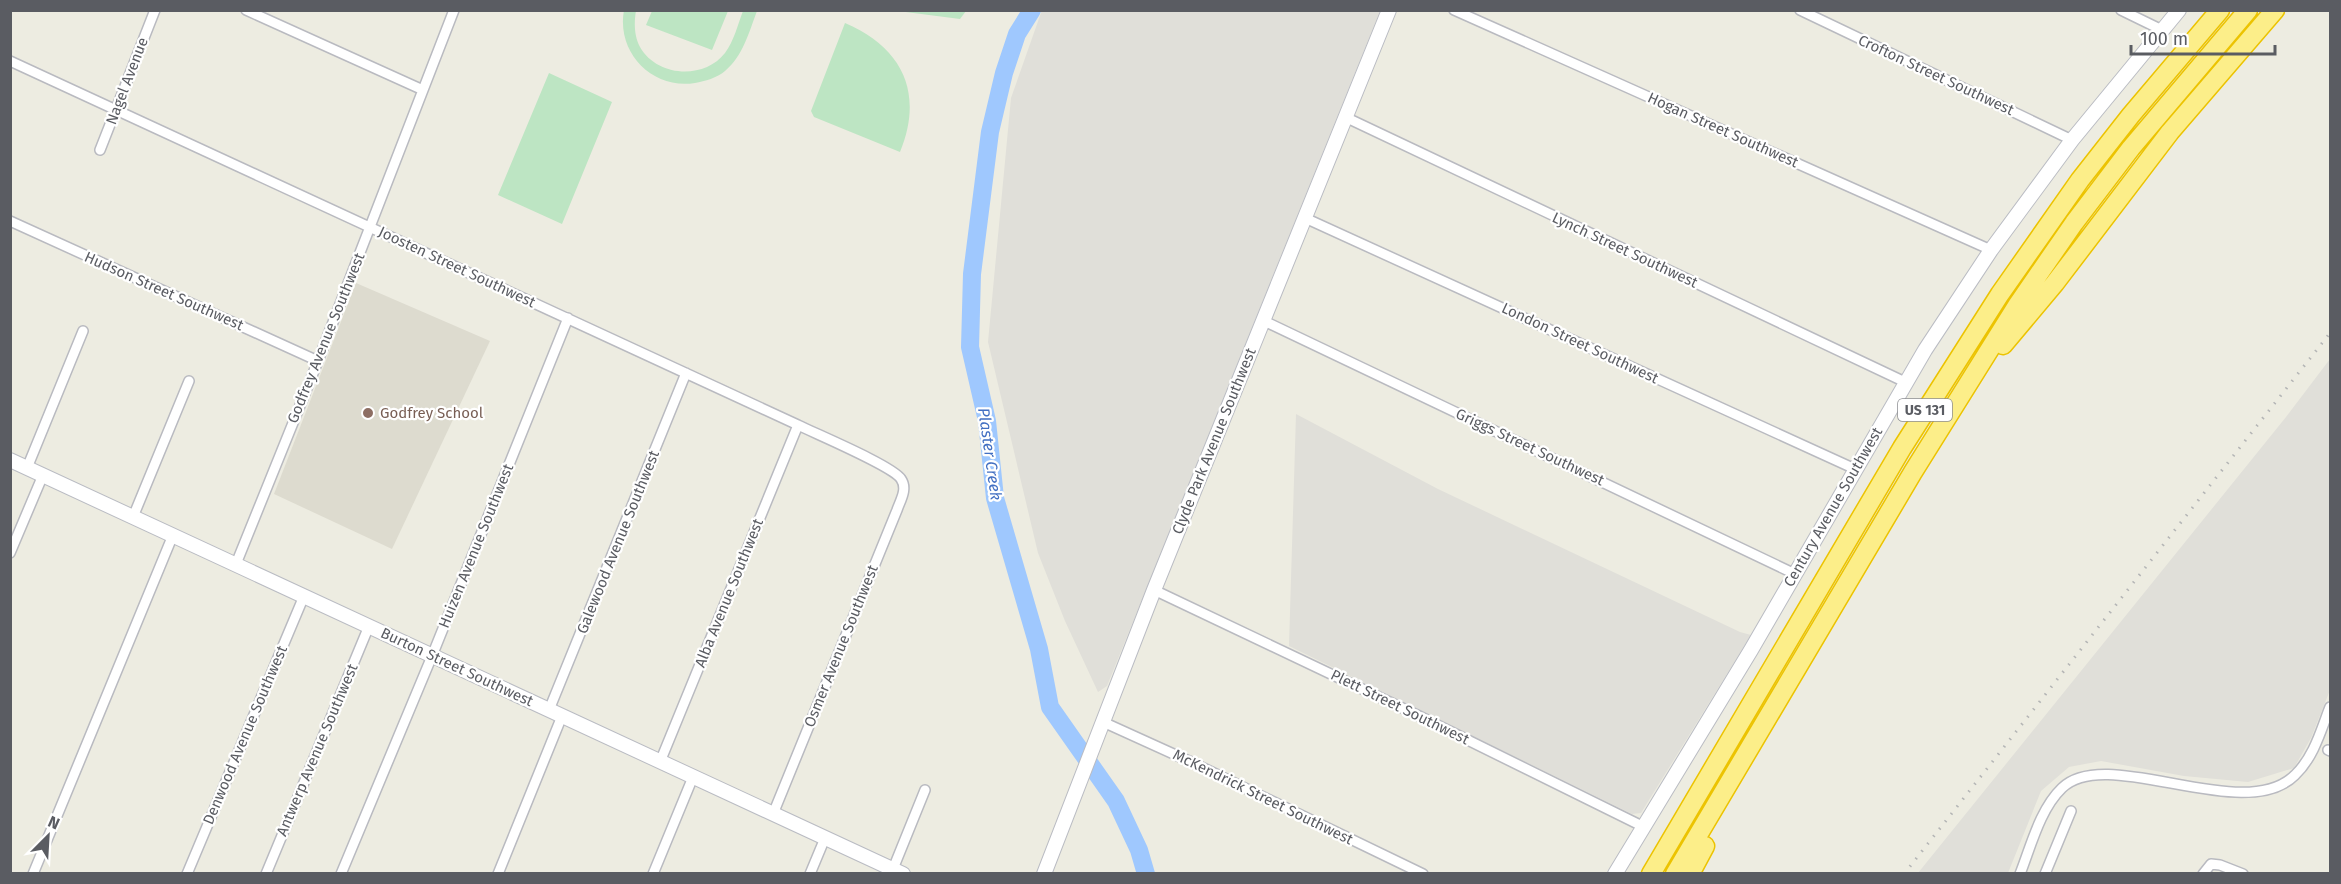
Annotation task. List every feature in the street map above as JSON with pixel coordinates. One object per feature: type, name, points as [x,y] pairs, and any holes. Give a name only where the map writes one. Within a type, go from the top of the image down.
[{"type":"highway","name":"US 131","points":[[1652,870],[1896,458],[2000,294],[2080,180],[2144,99],[2220,10]]},
{"type":"highway","name":"US 131","points":[[1675,873],[1952,407],[2018,304],[2074,223],[2146,129],[2248,10]]},
{"type":"highway","points":[[1952,407],[2055,282],[2163,140],[2275,10]]},
{"type":"highway","points":[[1690,873],[1713,831],[1756,736]]},
{"type":"main road","name":"Clyde Park Avenue Southwest","points":[[1044,873],[1154,590],[1389,10]]},
{"type":"main road","name":"Century Avenue Southwest","points":[[1615,873],[1795,574],[1905,382],[1991,250],[2072,140],[2179,10]]},
{"type":"main road","name":"Burton Street Southwest","points":[[10,460],[898,871]]},
{"type":"street","name":"Nagel Avenue","points":[[100,150],[154,10]]},
{"type":"street","points":[[246,10],[423,90]]},
{"type":"street","name":"Godfrey Avenue Southwest","points":[[236,564],[318,361],[454,10]]},
{"type":"street","name":"Hogan Street Southwest","points":[[1454,10],[1991,250]]},
{"type":"street","name":"Crofton Street Southwest","points":[[1800,10],[2072,140]]},
{"type":"street","points":[[2121,10],[2162,30]]},
{"type":"street","name":"Joosten Street Southwest","points":[[10,61],[798,425],[880,464],[901,478]]},
{"type":"street","name":"Lynch Street Southwest","points":[[1345,117],[1905,382]]},
{"type":"street","name":"London Street Southwest","points":[[1305,218],[1855,469]]},
{"type":"street","name":"Hudson Street Southwest","points":[[10,221],[318,361]]},
{"type":"street","name":"Huizen Avenue Southwest","points":[[341,873],[432,656],[568,318]]},
{"type":"street","name":"Griggs Street Southwest","points":[[1264,321],[1795,574]]},
{"type":"street","points":[[27,468],[83,331]]},
{"type":"street","name":"Galewood Avenue Southwest","points":[[549,710],[686,374]]},
{"type":"street","points":[[133,516],[189,381]]},
{"type":"street","name":"Alba Avenue Southwest","points":[[660,762],[798,425]]},
{"type":"street","points":[[10,553],[43,475]]},
{"type":"street","name":"Osmer Avenue Southwest","points":[[773,814],[897,510],[904,488],[901,478]]},
{"type":"street","points":[[33,873],[173,535]]},
{"type":"street","name":"Plett Street Southwest","points":[[1154,590],[1428,720],[1644,827]]},
{"type":"street","name":"Denwood Avenue Southwest","points":[[188,873],[304,596]]},
{"type":"street","name":"Antwerp Avenue Southwest","points":[[266,873],[369,626]]},
{"type":"street","points":[[2020,873],[2049,804],[2063,787],[2076,778],[2091,774],[2144,779],[2200,789],[2262,791],[2280,786],[2295,776],[2308,759],[2331,707]]},
{"type":"street","points":[[498,873],[562,716]]},
{"type":"street","name":"McKendrick Street Southwest","points":[[1100,728],[1189,761],[1423,873]]},
{"type":"street","points":[[653,873],[693,777]]},
{"type":"street","points":[[898,871],[925,790]]},
{"type":"street","points":[[2045,873],[2070,811]]},
{"type":"street","points":[[810,873],[825,838]]},
{"type":"street","points":[[2203,873],[2211,864],[2220,864],[2243,873]]},
{"type":"shaded area","points":[[1042,10],[1380,11],[1107,686],[1098,692],[1065,621],[1038,553],[988,342],[1011,98]]},
{"type":"shaded area","points":[[356,283],[490,341],[392,549],[274,494]]},
{"type":"shaded area","points":[[2330,359],[2330,690],[2311,738],[2294,768],[2248,782],[2184,776],[2101,761],[2069,767],[2041,791],[2008,873],[1918,873],[2286,417]]},
{"type":"shaded area","points":[[1296,414],[1438,489],[1740,632],[1751,635],[1641,813],[1632,814],[1289,646]]},
{"type":"green space","points":[[624,10],[636,11],[637,38],[640,47],[648,57],[669,69],[681,71],[705,68],[716,62],[731,43],[743,11],[757,11],[741,51],[725,71],[707,80],[680,84],[665,81],[652,74],[632,54],[623,26]]},
{"type":"green space","points":[[652,10],[728,11],[712,50],[646,25]]},
{"type":"green space","points":[[898,11],[966,11],[960,19]]},
{"type":"green space","points":[[845,23],[865,33],[881,45],[894,59],[903,75],[910,110],[907,131],[900,152],[814,117],[811,111]]},
{"type":"green space","points":[[549,73],[612,102],[562,224],[498,195]]},
{"type":"waterway","name":"Plaster Creek","points":[[1032,10],[1017,34],[1004,73],[990,132],[972,274],[970,347],[987,421],[995,498],[1039,649],[1050,707],[1116,801],[1139,850],[1146,874]]},
{"type":"railway","points":[[1904,874],[2330,333]]},
{"type":"place","name":"Godfrey School","points":[[368,413]]}]
